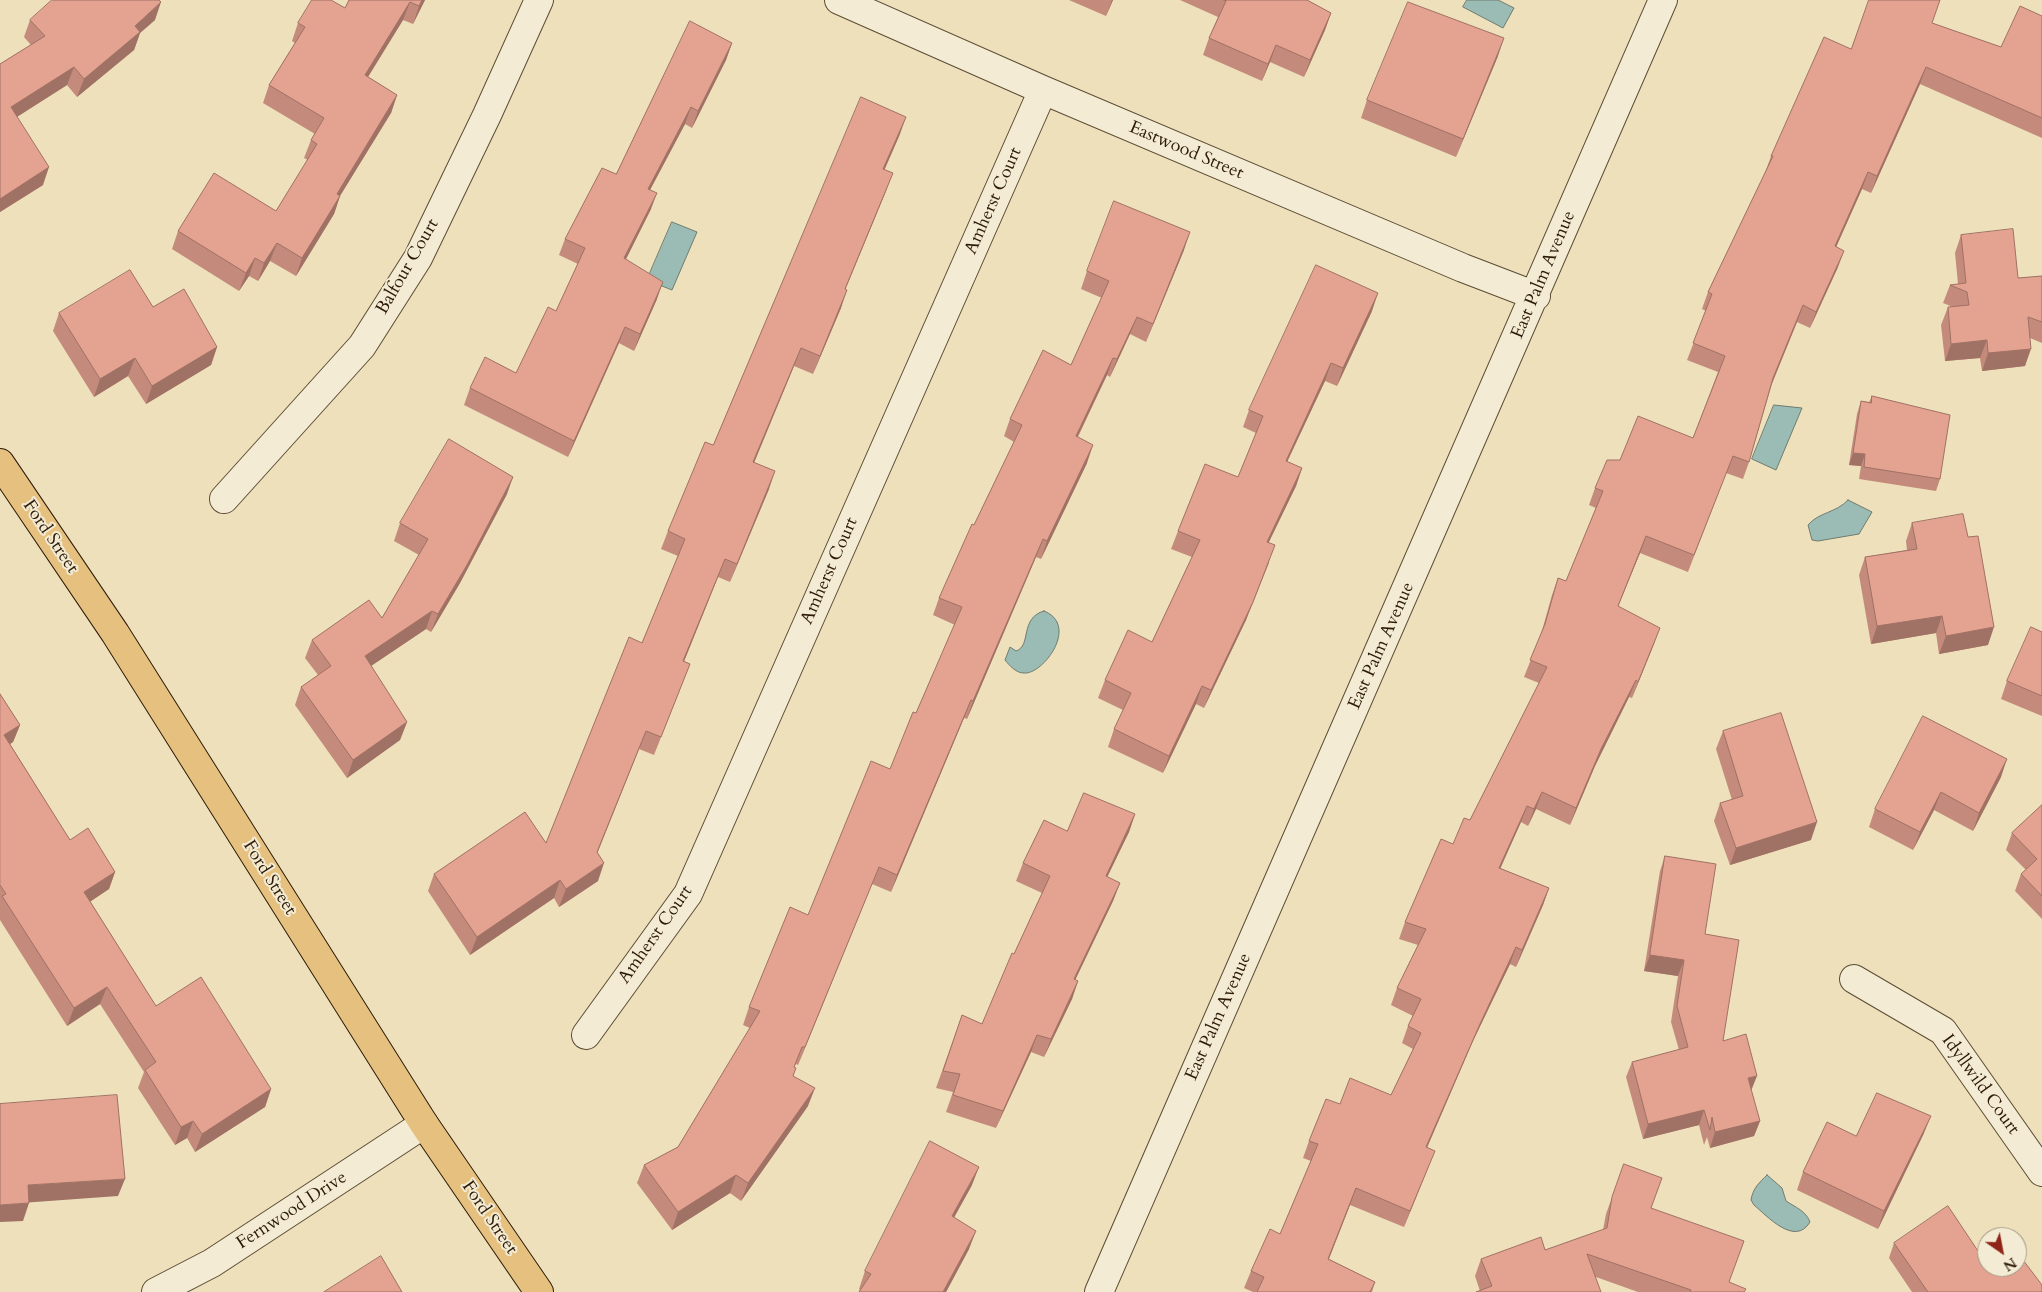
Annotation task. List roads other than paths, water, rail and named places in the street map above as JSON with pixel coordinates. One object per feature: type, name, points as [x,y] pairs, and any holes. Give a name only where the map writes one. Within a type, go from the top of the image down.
[{"type":"main road","name":"Ford Street","points":[[0,463],[120,642],[424,1124],[539,1292]]},
{"type":"street","name":"Balfour Court","points":[[224,499],[362,346],[418,258],[487,115],[539,0]]},
{"type":"street","name":"Eastwood Street","points":[[839,0],[1043,90],[1463,268],[1536,296]]},
{"type":"street","name":"East Palm Avenue","points":[[1099,1292],[1536,296],[1663,0]]},
{"type":"street","name":"Amherst Court","points":[[586,1035],[688,894],[1043,90]]},
{"type":"street","name":"Idyllwild Court","points":[[1854,979],[1942,1031],[2042,1172]]},
{"type":"street","name":"Fernwood Drive","points":[[156,1292],[212,1263],[424,1124]]},
{"type":"water","points":[[1467,0],[1498,0],[1514,8],[1503,28],[1463,7]]},
{"type":"water","points":[[672,222],[697,232],[672,290],[647,280]]},
{"type":"water","points":[[1774,405],[1802,408],[1776,470],[1752,459]]},
{"type":"water","points":[[1848,500],[1872,512],[1859,534],[1818,541],[1812,540],[1808,525],[1817,517],[1838,508]]},
{"type":"water","points":[[1044,611],[1054,618],[1059,627],[1059,637],[1055,648],[1040,666],[1032,671],[1018,672],[1005,660],[1010,647],[1016,651],[1021,648],[1031,620]]},
{"type":"water","points":[[1767,1175],[1782,1188],[1786,1201],[1806,1215],[1810,1222],[1804,1229],[1789,1231],[1773,1222],[1754,1205],[1751,1200],[1753,1192]]}]
